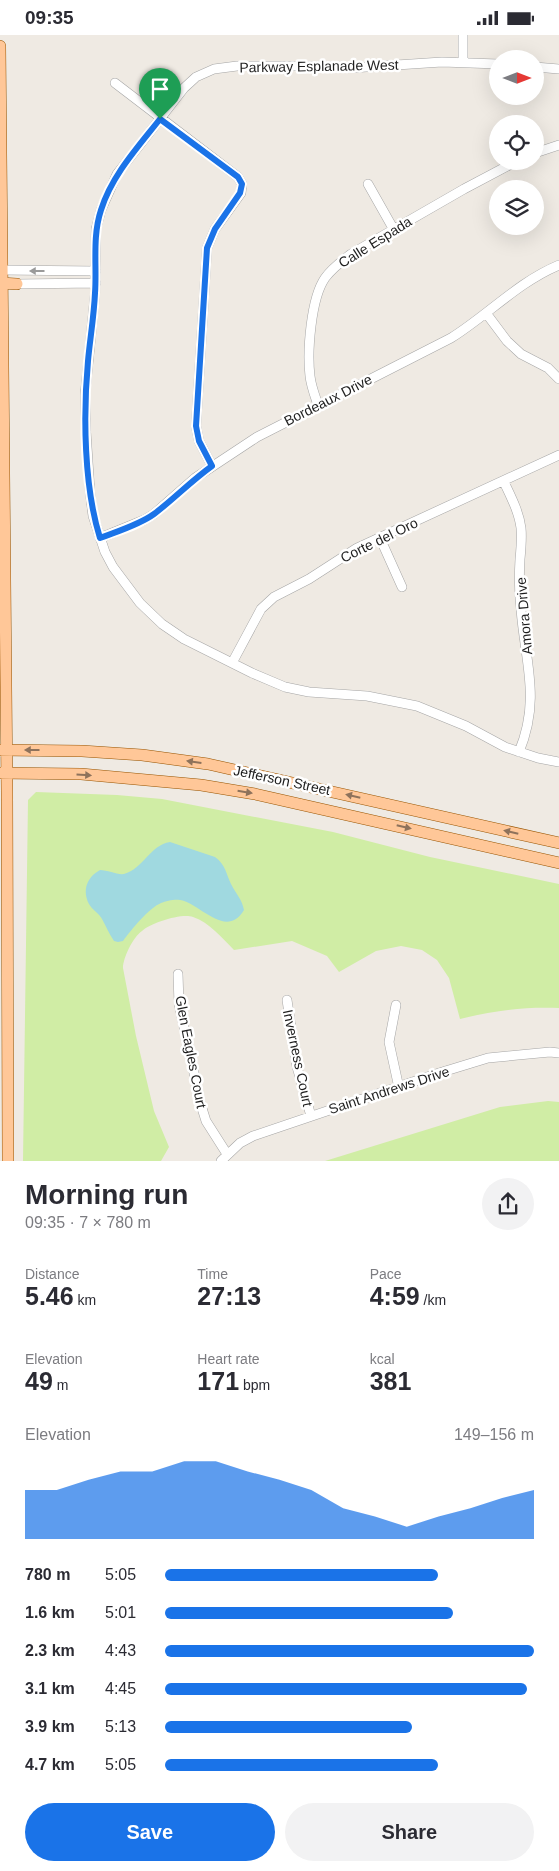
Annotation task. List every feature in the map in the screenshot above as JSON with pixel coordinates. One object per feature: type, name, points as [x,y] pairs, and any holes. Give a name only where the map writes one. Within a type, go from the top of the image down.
[{"type":"main road","points":[[0,46],[5,604],[3,773],[8,1161]]},
{"type":"main road","points":[[1,284],[17,284]]},
{"type":"main road","points":[[0,447],[3,459]]},
{"type":"main road","points":[[0,591],[5,604]]},
{"type":"main road","name":"Jefferson Street","points":[[3,750],[82,751],[142,755],[208,764],[559,843]]},
{"type":"main road","name":"Jefferson Street","points":[[3,773],[54,773],[139,778],[246,792],[559,863]]},
{"type":"street","points":[[463,35],[463,62]]},
{"type":"street","name":"Parkway Esplanade West","points":[[489,63],[463,62],[359,68],[252,66],[214,69],[196,77],[184,88],[117,174],[101,210],[96,229],[96,283],[85,395],[90,492],[93,516],[100,538],[109,559],[124,584],[162,624],[184,639],[285,687],[309,692],[392,699],[418,706],[441,715],[505,747],[559,762]]},
{"type":"street","points":[[544,68],[559,69]]},
{"type":"street","points":[[115,83],[238,177],[242,184],[240,193],[215,229],[207,248],[196,426],[199,441],[212,466]]},
{"type":"street","points":[[544,150],[559,145]]},
{"type":"street","name":"Calle Espada","points":[[318,405],[312,389],[310,375],[312,316],[315,299],[325,279],[337,264],[499,170]]},
{"type":"street","points":[[368,184],[394,230]]},
{"type":"street","name":"Bordeaux Drive","points":[[100,538],[154,514],[195,478],[257,437],[451,338],[532,279],[559,265]]},
{"type":"street","points":[[2,270],[96,271]]},
{"type":"street","points":[[17,284],[96,283]]},
{"type":"street","points":[[486,313],[507,341],[521,354],[548,368],[559,379]]},
{"type":"street","name":"Corte del Oro","points":[[232,663],[261,609],[274,597],[309,579],[357,548],[559,455]]},
{"type":"street","name":"Amora Drive","points":[[504,481],[518,514],[521,529],[519,582],[530,677],[530,713],[527,733],[519,752]]},
{"type":"street","points":[[380,538],[402,587]]},
{"type":"street","name":"Glen Eagles Court","points":[[178,974],[179,1004],[201,1105],[206,1121],[227,1154]]},
{"type":"street","name":"Inverness Court","points":[[287,1000],[297,1067],[311,1116]]},
{"type":"street","points":[[396,1005],[390,1042],[399,1088]]},
{"type":"street","name":"Saint Andrews Drive","points":[[221,1161],[240,1143],[253,1136],[439,1073],[488,1058],[550,1052],[559,1053]]},
{"type":"green space","points":[[36,792],[162,799],[333,832],[430,857],[559,884],[559,1008],[509,1010],[460,1019],[449,978],[437,960],[422,950],[401,946],[376,951],[339,972],[327,956],[292,941],[234,950],[215,931],[193,917],[181,916],[166,919],[146,928],[135,938],[129,948],[123,968],[136,1036],[154,1111],[169,1147],[161,1161],[23,1161],[28,800]]},
{"type":"green space","points":[[548,1101],[559,1102],[559,1161],[325,1161],[500,1107]]},
{"type":"water","points":[[170,842],[219,860],[224,866],[244,910],[237,918],[229,922],[221,921],[188,903],[178,900],[168,901],[151,909],[135,925],[123,941],[114,941],[101,917],[89,904],[86,889],[89,880],[100,870],[121,874],[131,871],[157,848]]},
{"type":"route","points":[[160,119],[238,177],[242,184],[240,193],[215,229],[207,248],[196,426],[199,441],[212,466],[195,478],[154,514],[100,538],[93,516],[90,492],[85,395],[95,295],[96,229],[101,210],[117,174],[160,119]]}]
